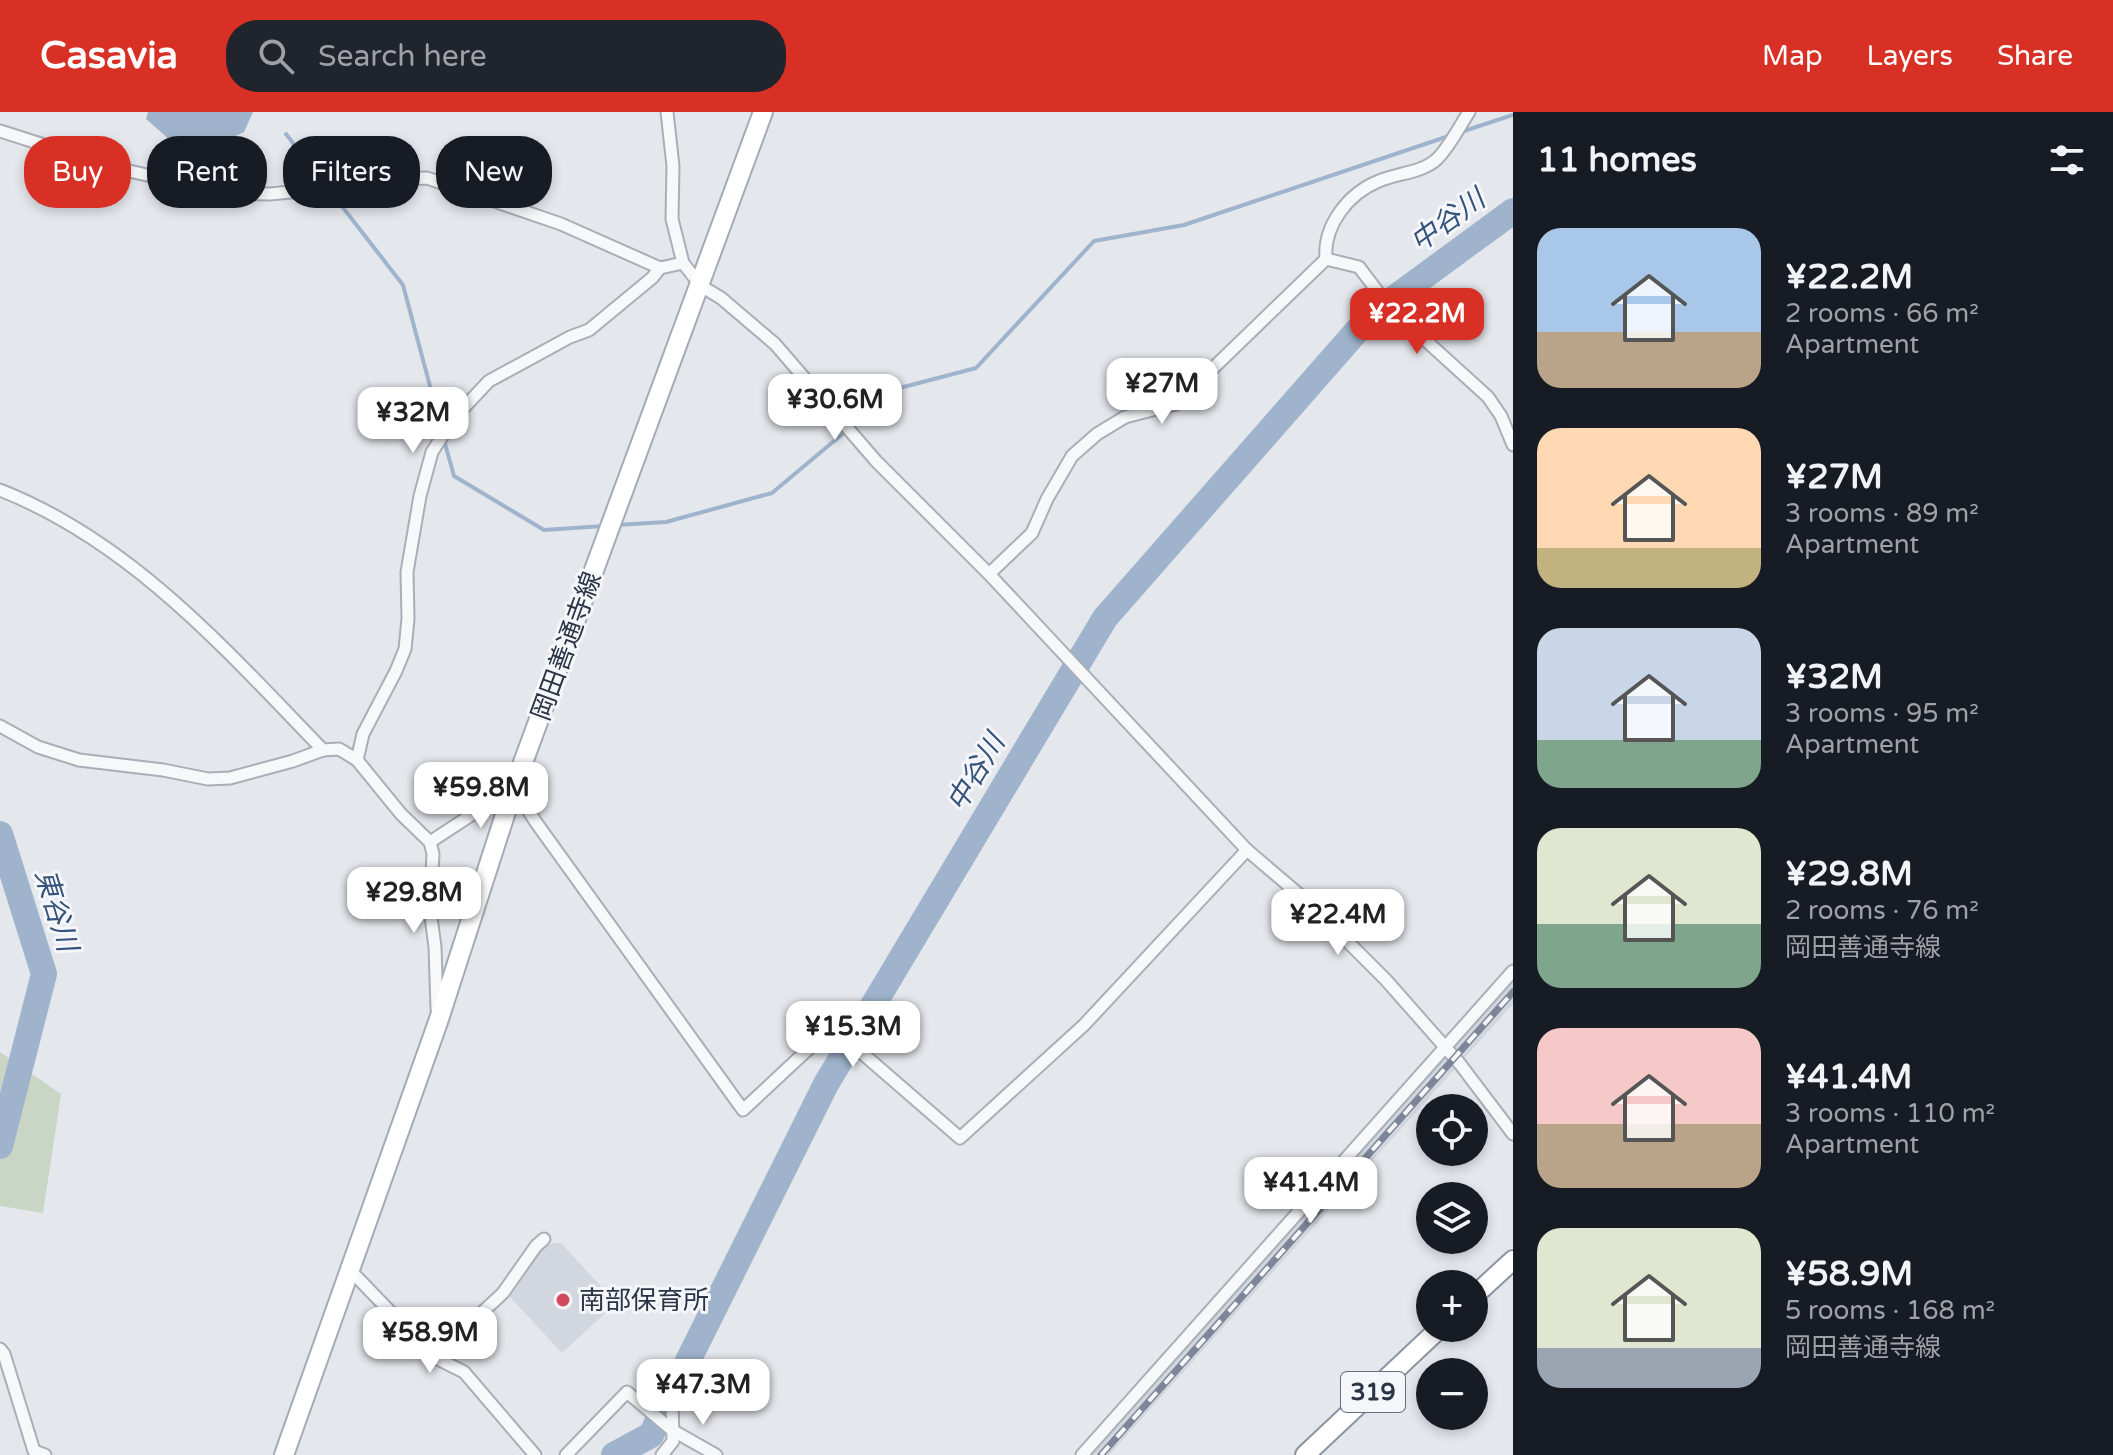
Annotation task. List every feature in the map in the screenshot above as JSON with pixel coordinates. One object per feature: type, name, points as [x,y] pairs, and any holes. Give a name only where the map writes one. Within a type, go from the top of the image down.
[{"type":"main road","name":"岡田善通寺線","points":[[284,1455],[438,1022],[514,787],[763,112]]},
{"type":"main road","points":[[1488,1283],[1513,1260]]},
{"type":"main road","name":"319","points":[[1305,1455],[1425,1342]]},
{"type":"street","points":[[667,112],[673,166],[672,219],[683,263],[701,286],[721,298],[775,344],[876,461],[989,574],[1247,850],[1319,913],[1386,980],[1445,1047],[1513,1134]]},
{"type":"street","points":[[1326,259],[1331,231],[1344,205],[1368,186],[1424,168],[1437,158],[1469,112]]},
{"type":"street","points":[[0,131],[116,168],[226,193],[270,194],[387,179],[427,178],[561,224],[660,268],[683,263]]},
{"type":"street","points":[[989,574],[1032,533],[1072,456],[1097,434],[1125,417],[1176,404],[1326,259]]},
{"type":"street","points":[[1326,259],[1359,267],[1390,308],[1488,397],[1501,416],[1513,445]]},
{"type":"street","points":[[357,760],[363,734],[405,649],[407,572],[420,496],[432,452],[454,418],[489,381],[589,330],[660,268]]},
{"type":"street","points":[[0,490],[27,501],[119,556],[163,590],[323,750]]},
{"type":"street","points":[[0,726],[38,747],[79,760],[208,779],[230,778],[323,750],[339,749],[357,760],[401,814],[430,842],[433,854],[430,910],[438,1022]]},
{"type":"street","points":[[430,842],[514,787],[535,821],[743,1110],[832,1027],[960,1138],[1084,1025],[1247,850]]},
{"type":"street","points":[[1082,1455],[1513,971]]},
{"type":"street","points":[[434,1357],[503,1293],[544,1239]]},
{"type":"street","points":[[350,1270],[434,1357],[464,1372],[535,1455]]},
{"type":"street","points":[[0,1349],[34,1451],[45,1455]]},
{"type":"street","points":[[566,1455],[627,1392],[672,1430],[716,1455]]},
{"type":"street","points":[[662,1455],[673,1441],[672,1401]]},
{"type":"shaded area","points":[[1513,980],[1513,1004],[1432,1094],[1416,1094],[1416,1112],[1109,1455],[1092,1455]]},
{"type":"shaded area","name":"南部保育所","points":[[561,1243],[616,1303],[562,1353],[510,1297],[543,1248]]},
{"type":"green space","points":[[0,1052],[61,1094],[43,1213],[0,1206]]},
{"type":"water","points":[[148,112],[253,112],[244,132],[235,136],[165,136],[146,119]]},
{"type":"waterway","points":[[1461,132],[1513,115]]},
{"type":"waterway","points":[[286,134],[403,285],[442,431]]},
{"type":"waterway","points":[[617,525],[666,522],[772,493],[896,389],[976,368],[1094,241],[1184,225],[1449,136]]},
{"type":"waterway","name":"中谷川","points":[[614,1455],[651,1435],[826,1084],[1105,618],[1370,316],[1513,211]]},
{"type":"waterway","points":[[444,440],[454,476],[544,530],[604,526]]},
{"type":"waterway","name":"東谷川","points":[[0,834],[44,974],[0,1146]]},
{"type":"railway","points":[[1101,1455],[1513,992]]},
{"type":"place","name":"南部保育所","points":[[563,1300]]}]
